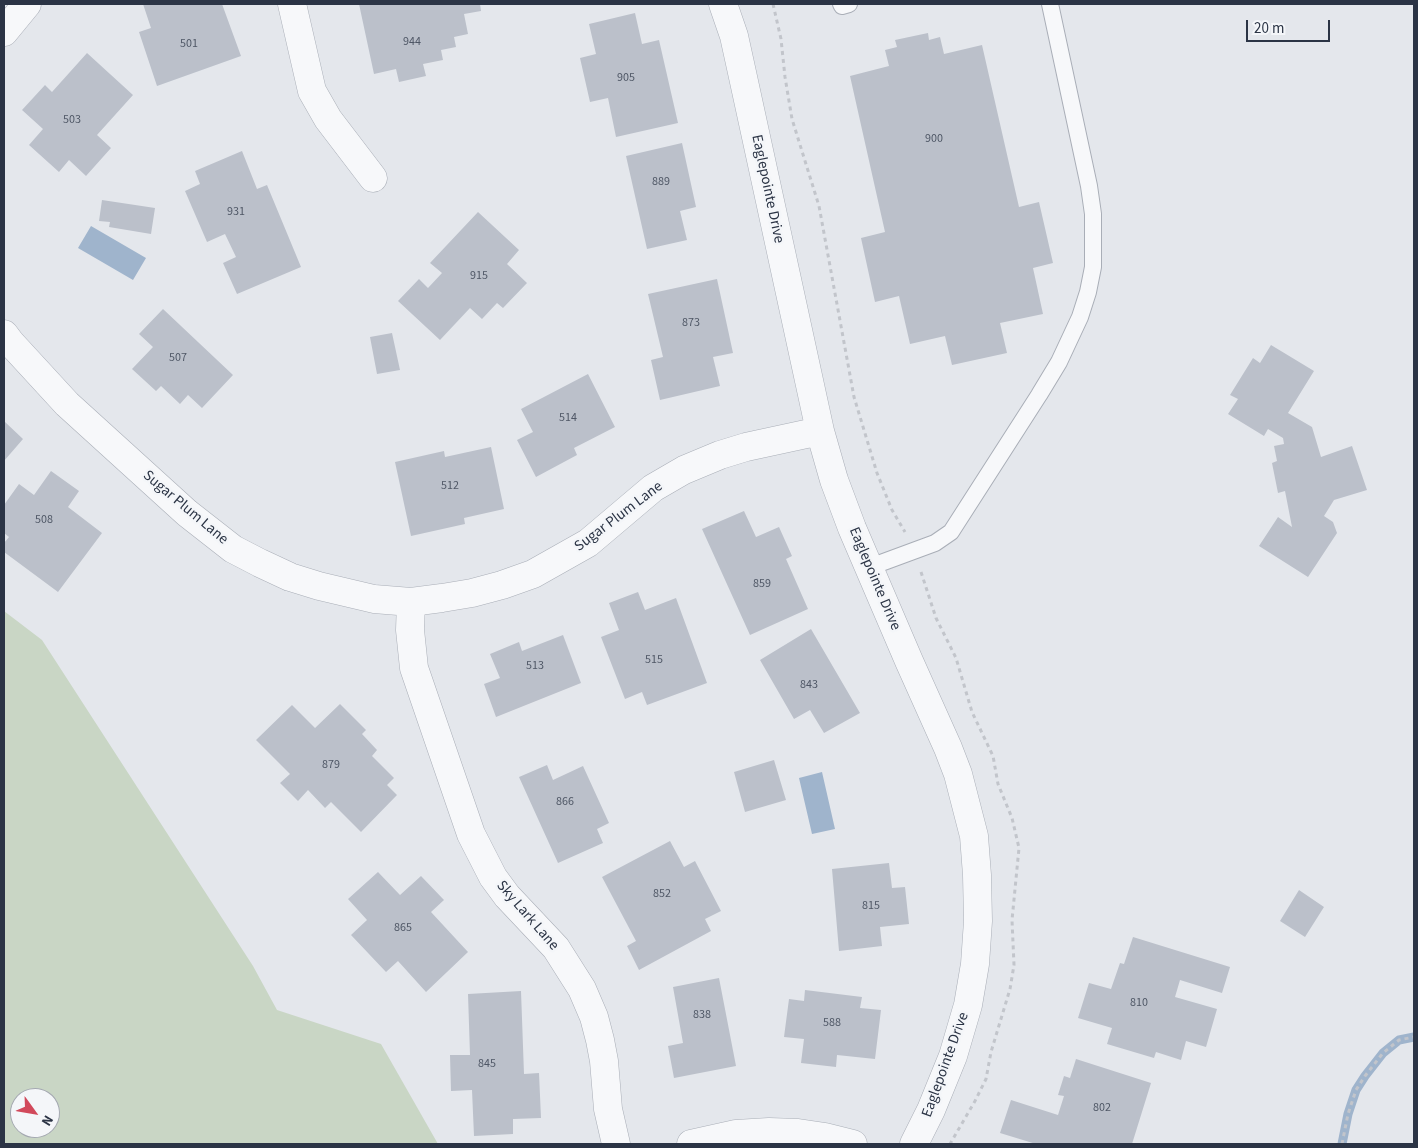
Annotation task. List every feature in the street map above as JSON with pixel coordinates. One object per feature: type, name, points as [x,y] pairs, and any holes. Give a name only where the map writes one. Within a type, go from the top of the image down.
[{"type":"street","points":[[4,32],[27,4]]},
{"type":"street","points":[[292,4],[312,90],[319,105],[338,133],[374,178]]},
{"type":"street","name":"Eaglepointe Drive","points":[[723,4],[734,36],[820,431],[837,488],[908,661],[948,748],[958,774],[974,836],[978,875],[978,930],[975,964],[968,1005],[952,1056],[931,1110],[914,1144]]},
{"type":"street","name":"Sugar Plum Lane","points":[[4,334],[67,404],[194,519],[232,549],[267,567],[319,586],[374,599],[411,602],[472,593],[533,574],[588,544],[653,488],[684,470],[720,455],[746,447],[820,431]]},
{"type":"street","name":"Sky Lark Lane","points":[[411,602],[411,639],[414,668],[465,818],[493,877],[507,896],[556,948],[582,989],[594,1017],[600,1040],[604,1061],[608,1109],[616,1144]]},
{"type":"street","points":[[692,1144],[736,1134],[768,1132],[816,1136],[853,1144]]},
{"type":"lane","points":[[841,4],[842,6],[849,4]]},
{"type":"lane","points":[[870,567],[935,543],[951,532],[1059,362],[1080,317],[1088,292],[1093,267],[1093,214],[1089,186],[1050,4]]},
{"type":"path","points":[[1342,1144],[1348,1114],[1356,1090],[1365,1076],[1383,1053],[1399,1040],[1414,1037]]},
{"type":"green space","points":[[4,611],[42,640],[253,966],[277,1010],[381,1044],[438,1144],[4,1144]]},
{"type":"water","points":[[91,226],[146,258],[133,280],[78,248]]},
{"type":"water","points":[[822,772],[835,829],[812,834],[799,778]]},
{"type":"building","points":[[143,4],[222,4],[241,56],[157,86],[139,32],[151,28]]},
{"type":"building","points":[[359,4],[480,4],[481,11],[464,14],[468,34],[454,37],[456,47],[441,50],[443,60],[423,64],[426,76],[399,82],[396,69],[374,74]]},
{"type":"building","points":[[635,13],[642,44],[659,40],[678,123],[616,137],[608,98],[590,102],[580,58],[596,54],[589,24]]},
{"type":"building","points":[[928,33],[929,40],[940,37],[944,54],[982,45],[1019,207],[1039,202],[1053,263],[1033,268],[1043,314],[1000,323],[1007,353],[952,365],[945,336],[910,344],[899,296],[875,302],[861,238],[885,232],[850,76],[889,66],[885,50],[897,47],[895,40]]},
{"type":"building","points":[[87,53],[133,95],[97,135],[111,148],[86,176],[69,160],[59,172],[29,145],[43,129],[22,110],[45,85],[52,92]]},
{"type":"building","points":[[682,143],[696,207],[680,211],[687,240],[647,249],[626,156]]},
{"type":"building","points":[[242,151],[257,189],[267,185],[301,267],[237,294],[223,263],[236,257],[225,234],[207,242],[185,191],[200,184],[195,171]]},
{"type":"building","points":[[102,200],[155,208],[151,234],[109,227],[110,222],[99,221]]},
{"type":"building","points":[[478,212],[519,250],[507,264],[527,283],[503,308],[497,303],[482,319],[470,308],[440,340],[398,301],[419,279],[428,288],[442,273],[430,263]]},
{"type":"building","points":[[717,279],[733,353],[713,357],[720,386],[660,400],[651,360],[663,357],[648,294]]},
{"type":"building","points":[[163,309],[233,375],[202,408],[188,395],[180,404],[161,386],[156,391],[132,369],[153,347],[139,334]]},
{"type":"building","points":[[392,333],[400,370],[377,374],[370,337]]},
{"type":"building","points":[[1271,345],[1314,371],[1288,413],[1312,427],[1321,457],[1352,446],[1367,490],[1334,500],[1324,516],[1333,522],[1337,533],[1308,577],[1259,546],[1278,517],[1292,527],[1285,491],[1278,493],[1272,463],[1277,461],[1274,446],[1284,444],[1283,438],[1268,429],[1264,436],[1228,414],[1238,399],[1230,395],[1253,358],[1260,363]]},
{"type":"building","points":[[588,374],[615,427],[574,448],[577,455],[536,477],[517,440],[533,432],[521,409]]},
{"type":"building","points":[[4,421],[23,439],[4,461]]},
{"type":"building","points":[[491,447],[504,509],[464,518],[465,524],[411,536],[395,462],[444,451],[445,457]]},
{"type":"building","points":[[51,471],[79,491],[68,507],[102,533],[58,592],[4,552],[4,543],[9,537],[4,533],[4,505],[19,484],[34,495]]},
{"type":"building","points":[[744,511],[756,537],[779,527],[792,556],[786,559],[808,609],[750,635],[702,529]]},
{"type":"building","points":[[638,592],[645,610],[676,598],[707,683],[647,705],[642,692],[625,699],[601,637],[619,630],[609,603]]},
{"type":"building","points":[[811,629],[860,713],[824,733],[810,710],[794,719],[760,660]]},
{"type":"building","points":[[563,635],[581,683],[496,717],[484,684],[500,678],[490,654],[519,642],[522,651]]},
{"type":"building","points":[[340,704],[366,730],[362,734],[377,750],[372,756],[394,778],[387,785],[397,795],[361,832],[331,802],[325,808],[308,790],[298,801],[280,783],[290,774],[256,740],[292,705],[315,728]]},
{"type":"building","points":[[774,760],[786,800],[745,812],[734,772]]},
{"type":"building","points":[[547,765],[553,780],[583,766],[609,823],[597,829],[603,843],[558,863],[519,777]]},
{"type":"building","points":[[670,841],[684,867],[695,861],[721,911],[705,919],[711,931],[639,970],[627,946],[636,941],[602,877]]},
{"type":"building","points":[[889,863],[892,888],[905,887],[909,924],[880,927],[882,946],[839,951],[832,869]]},
{"type":"building","points":[[378,872],[400,895],[421,876],[444,900],[431,912],[468,952],[426,992],[398,961],[386,972],[351,935],[367,920],[348,899]]},
{"type":"building","points":[[1299,890],[1324,907],[1305,937],[1280,921]]},
{"type":"building","points":[[1133,937],[1230,967],[1222,993],[1180,980],[1175,997],[1217,1009],[1206,1047],[1186,1041],[1181,1060],[1156,1052],[1154,1058],[1107,1044],[1112,1028],[1078,1018],[1089,983],[1111,989],[1120,963],[1124,964]]},
{"type":"building","points":[[719,978],[736,1066],[674,1078],[668,1046],[683,1043],[673,987]]},
{"type":"building","points":[[805,990],[862,997],[860,1008],[881,1010],[875,1059],[837,1055],[836,1067],[801,1063],[804,1039],[784,1037],[789,999],[804,1001]]},
{"type":"building","points":[[521,991],[524,1074],[539,1073],[541,1118],[513,1119],[513,1134],[474,1136],[472,1090],[451,1091],[450,1055],[470,1055],[468,994]]},
{"type":"building","points":[[1076,1059],[1151,1083],[1132,1144],[1036,1144],[1000,1133],[1011,1100],[1058,1115],[1064,1096],[1058,1095],[1064,1076],[1070,1078]]},
{"type":"waterway","points":[[1342,1144],[1348,1114],[1356,1090],[1365,1076],[1383,1053],[1399,1040],[1414,1037]]}]
